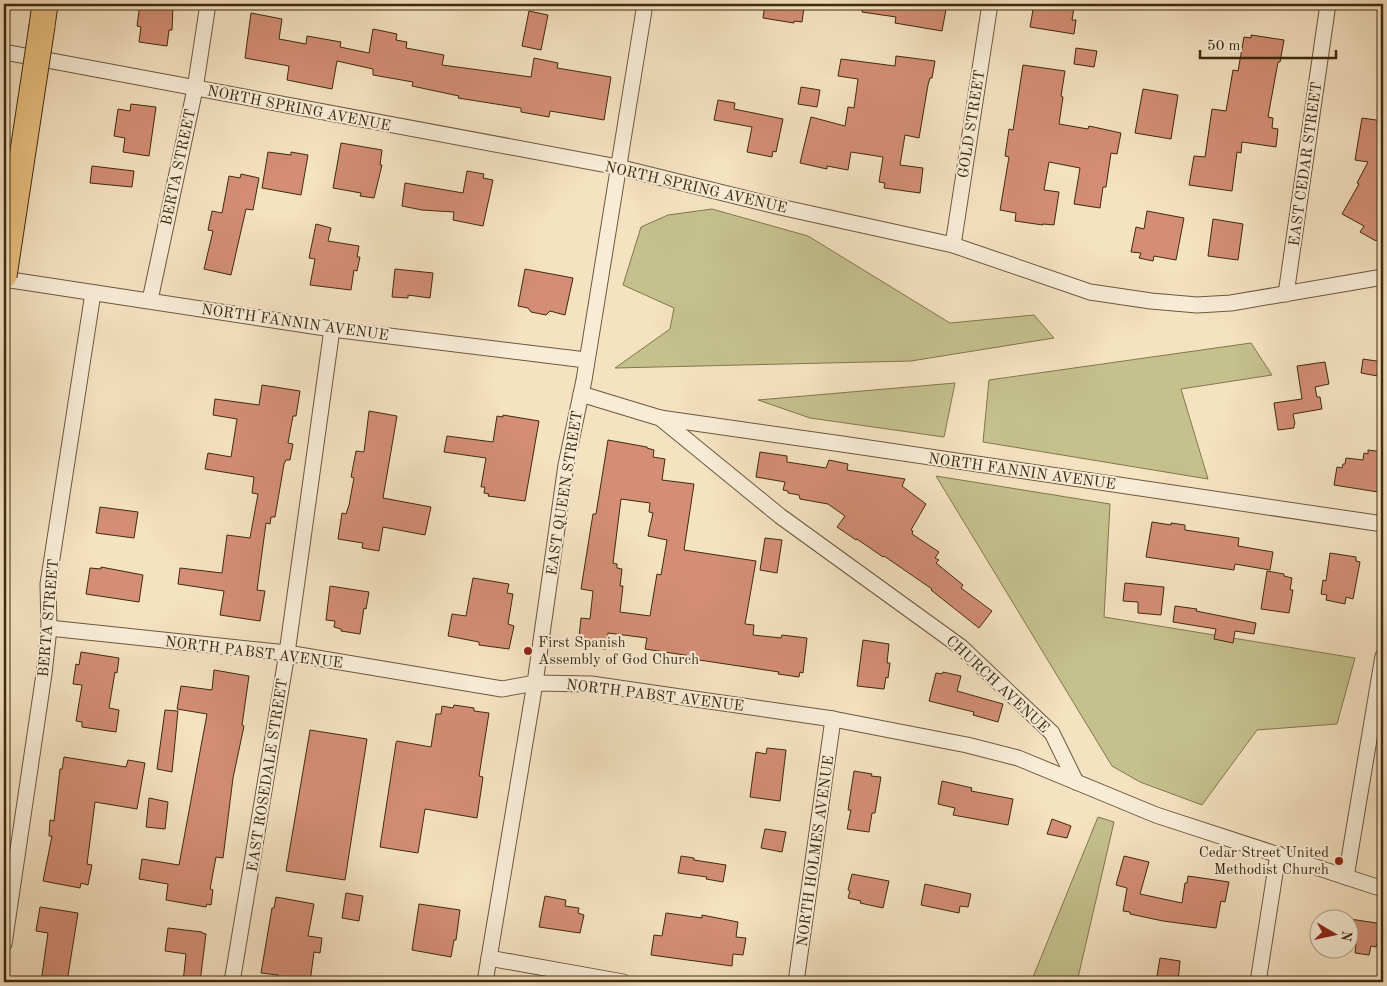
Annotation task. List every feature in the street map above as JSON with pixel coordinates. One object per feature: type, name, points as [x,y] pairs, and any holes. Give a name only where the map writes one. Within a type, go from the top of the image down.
[{"type":"main road","points":[[4,278],[44,15]]},
{"type":"street","name":"BERTA STREET","points":[[150,300],[195,89],[208,4]]},
{"type":"street","name":"EAST QUEEN STREET","points":[[485,982],[535,683],[566,465],[581,394],[645,4]]},
{"type":"street","name":"GOLD STREET","points":[[953,245],[990,4]]},
{"type":"street","name":"EAST CEDAR STREET","points":[[1286,294],[1328,4]]},
{"type":"street","name":"NORTH SPRING AVENUE","points":[[4,52],[618,167],[780,207],[953,245],[1090,292],[1151,301],[1197,305],[1231,303],[1383,277]]},
{"type":"street","name":"NORTH FANNIN AVENUE","points":[[4,278],[93,294],[150,300],[332,329],[586,360]]},
{"type":"street","name":"BERTA STREET","points":[[4,944],[44,674],[49,628],[48,584],[93,294]]},
{"type":"street","name":"EAST ROSEDALE STREET","points":[[232,982],[287,653],[332,329]]},
{"type":"street","name":"CHURCH AVENUE","points":[[581,394],[660,418],[780,516],[961,647],[1052,733],[1076,782]]},
{"type":"street","name":"NORTH FANNIN AVENUE","points":[[660,418],[1383,524]]},
{"type":"street","name":"NORTH PABST AVENUE","points":[[49,628],[287,653],[502,689],[535,683],[591,684],[833,719],[976,747],[1018,758],[1076,782]]},
{"type":"street","points":[[1346,877],[1383,656]]},
{"type":"street","name":"NORTH HOLMES AVENUE","points":[[796,982],[833,719]]},
{"type":"street","points":[[1076,782],[1156,815],[1383,889]]},
{"type":"street","points":[[1258,982],[1278,854]]},
{"type":"street","points":[[489,958],[623,982]]},
{"type":"shaded area","points":[[712,209],[808,236],[950,323],[1034,315],[1054,338],[911,361],[615,368],[670,329],[674,308],[623,285],[641,227],[668,215]]},
{"type":"shaded area","points":[[1251,343],[1272,375],[1181,389],[1208,479],[983,442],[989,380]]},
{"type":"shaded area","points":[[955,383],[944,437],[810,418],[758,400]]},
{"type":"shaded area","points":[[936,476],[1110,504],[1104,617],[1355,658],[1337,724],[1257,730],[1202,805],[1140,782],[1112,766]]},
{"type":"shaded area","points":[[1098,817],[1114,822],[1077,982],[1031,982]]},
{"type":"building","points":[[140,4],[173,5],[172,30],[169,30],[167,46],[139,42],[141,27],[137,26]]},
{"type":"building","points":[[765,4],[804,7],[802,22],[794,21],[794,23],[763,18]]},
{"type":"building","points":[[863,4],[947,4],[942,31],[895,23],[896,17],[862,12]]},
{"type":"building","points":[[1034,4],[1074,7],[1072,20],[1076,20],[1074,34],[1030,27]]},
{"type":"building","points":[[529,11],[548,15],[541,50],[522,46]]},
{"type":"building","points":[[251,13],[282,19],[279,39],[306,44],[307,36],[341,42],[340,47],[369,53],[373,29],[397,34],[396,40],[407,42],[406,48],[444,55],[442,65],[531,77],[534,58],[558,63],[557,68],[611,77],[604,120],[550,111],[549,117],[521,112],[521,108],[458,98],[459,96],[412,86],[413,82],[373,75],[373,69],[337,61],[332,89],[287,80],[289,66],[245,58]]},
{"type":"building","points":[[1251,35],[1284,40],[1268,117],[1273,118],[1272,128],[1278,129],[1276,147],[1242,142],[1241,153],[1237,152],[1232,191],[1189,185],[1194,156],[1205,157],[1212,109],[1226,111],[1233,70],[1238,71],[1244,37],[1251,38]]},
{"type":"building","points":[[1076,48],[1097,51],[1094,67],[1074,64]]},
{"type":"building","points":[[896,56],[935,61],[932,78],[930,78],[928,85],[919,138],[905,135],[900,165],[923,168],[920,193],[884,188],[885,183],[879,182],[883,157],[851,152],[848,170],[827,166],[827,169],[800,163],[811,117],[845,126],[848,107],[854,108],[858,79],[838,76],[841,59],[895,66]]},
{"type":"building","points":[[1023,65],[1065,71],[1059,124],[1088,129],[1089,126],[1121,133],[1117,154],[1111,153],[1106,187],[1103,187],[1100,208],[1074,204],[1080,168],[1049,162],[1044,190],[1059,192],[1054,225],[1015,221],[1016,213],[1000,210],[1009,157],[1005,156],[1009,129],[1013,130]]},
{"type":"building","points":[[801,87],[820,90],[817,107],[798,104]]},
{"type":"building","points":[[1143,89],[1178,95],[1171,139],[1135,133]]},
{"type":"building","points":[[718,100],[735,103],[734,109],[783,119],[776,152],[773,151],[772,157],[747,152],[752,127],[714,120]]},
{"type":"building","points":[[131,104],[156,107],[149,156],[123,152],[125,138],[114,136],[118,109],[130,111]]},
{"type":"building","points":[[1362,118],[1383,121],[1383,241],[1378,238],[1376,241],[1360,232],[1364,226],[1342,214],[1359,184],[1357,183],[1368,162],[1355,160]]},
{"type":"building","points":[[341,143],[382,150],[380,165],[382,165],[374,198],[360,196],[361,193],[333,188]]},
{"type":"building","points":[[268,152],[291,155],[291,152],[308,155],[301,195],[262,188]]},
{"type":"building","points":[[92,166],[134,171],[132,187],[90,183]]},
{"type":"building","points":[[467,171],[484,174],[483,178],[493,180],[483,226],[453,220],[454,212],[422,210],[402,206],[405,183],[463,193]]},
{"type":"building","points":[[241,174],[259,178],[253,210],[246,209],[231,275],[204,269],[213,231],[208,230],[212,211],[222,213],[229,176],[240,178]]},
{"type":"building","points":[[1147,211],[1184,218],[1176,260],[1154,256],[1153,261],[1139,258],[1141,253],[1131,252],[1136,227],[1144,229]]},
{"type":"building","points":[[1213,219],[1243,224],[1238,260],[1208,256]]},
{"type":"building","points":[[316,224],[331,228],[328,241],[359,246],[357,257],[360,257],[357,271],[354,270],[351,290],[310,285],[315,259],[309,258]]},
{"type":"building","points":[[395,269],[433,273],[430,298],[408,295],[408,298],[392,297]]},
{"type":"building","points":[[525,269],[573,278],[565,315],[550,311],[546,315],[531,312],[528,308],[518,306]]},
{"type":"building","points":[[1363,359],[1383,362],[1383,377],[1361,373]]},
{"type":"building","points":[[1325,362],[1329,384],[1315,387],[1317,397],[1320,397],[1322,409],[1293,414],[1294,428],[1278,430],[1274,403],[1302,399],[1297,366]]},
{"type":"building","points":[[262,385],[300,391],[296,416],[293,416],[288,443],[293,444],[290,460],[286,460],[284,464],[275,517],[271,517],[270,524],[266,523],[257,590],[265,591],[260,621],[220,615],[224,591],[178,584],[180,568],[222,573],[227,535],[250,538],[258,494],[252,493],[254,477],[205,469],[208,453],[231,457],[237,419],[213,415],[215,399],[259,405]]},
{"type":"building","points":[[369,411],[397,416],[383,498],[431,507],[425,535],[383,527],[379,551],[362,548],[363,543],[338,539],[342,513],[346,514],[349,505],[354,478],[351,477],[356,451],[364,452]]},
{"type":"building","points":[[503,415],[539,421],[525,501],[488,496],[489,494],[484,493],[485,487],[481,487],[486,458],[444,452],[447,436],[493,442],[497,416],[503,417]]},
{"type":"building","points":[[608,440],[654,450],[653,457],[665,459],[662,480],[694,484],[684,550],[756,561],[745,624],[754,625],[753,635],[781,638],[782,635],[807,638],[803,673],[800,672],[799,677],[778,674],[779,672],[699,660],[699,658],[691,656],[645,649],[647,638],[608,633],[606,649],[578,646],[581,618],[590,619],[593,591],[581,589],[593,514],[596,514]],"holes":[[[621,499],[650,503],[649,512],[653,513],[648,536],[667,540],[661,575],[657,574],[650,616],[620,612],[623,586],[620,586],[622,569],[617,568],[617,564],[613,563]]]},
{"type":"building","points":[[1368,450],[1383,452],[1378,492],[1334,485],[1337,467],[1342,468],[1346,458],[1363,460],[1364,453],[1368,454]]},
{"type":"building","points":[[760,452],[787,456],[787,462],[826,468],[829,460],[848,464],[847,470],[905,479],[902,486],[926,504],[911,530],[913,531],[912,534],[939,552],[935,558],[939,560],[936,563],[963,585],[961,588],[992,611],[979,628],[932,589],[837,527],[845,516],[828,504],[800,499],[799,495],[788,493],[788,491],[783,490],[785,482],[756,477]]},
{"type":"building","points":[[100,507],[138,512],[134,538],[96,533]]},
{"type":"building","points":[[1152,522],[1185,525],[1185,530],[1239,538],[1238,546],[1273,552],[1270,570],[1235,564],[1234,570],[1146,557]]},
{"type":"building","points":[[765,538],[782,540],[777,573],[760,570]]},
{"type":"building","points":[[1330,553],[1356,557],[1356,561],[1360,562],[1353,599],[1346,597],[1345,604],[1326,600],[1327,595],[1321,594],[1323,580],[1326,581]]},
{"type":"building","points":[[101,567],[143,575],[139,602],[86,594],[90,568],[101,569]]},
{"type":"building","points":[[1267,571],[1284,574],[1284,576],[1292,578],[1290,590],[1293,590],[1289,613],[1261,609]]},
{"type":"building","points":[[473,578],[509,584],[507,593],[513,594],[508,624],[514,626],[509,649],[479,645],[479,642],[448,636],[452,614],[466,616]]},
{"type":"building","points":[[1125,583],[1164,587],[1161,615],[1138,613],[1138,602],[1123,601]]},
{"type":"building","points":[[330,586],[369,592],[366,609],[364,608],[360,634],[341,631],[341,629],[334,627],[335,621],[326,620]]},
{"type":"building","points":[[1175,606],[1197,609],[1196,611],[1256,623],[1254,634],[1235,631],[1233,643],[1214,639],[1216,629],[1173,622]]},
{"type":"building","points":[[863,640],[889,644],[887,663],[890,663],[884,689],[857,686]]},
{"type":"building","points":[[81,652],[119,658],[109,708],[119,710],[116,732],[82,727],[82,722],[76,721],[82,685],[73,684],[76,664],[79,665]]},
{"type":"building","points":[[214,670],[249,676],[242,725],[244,726],[233,778],[223,858],[216,857],[210,889],[213,890],[211,905],[207,904],[206,907],[166,900],[168,884],[139,879],[142,859],[179,865],[207,714],[177,709],[181,686],[212,690]]},
{"type":"building","points":[[943,672],[961,676],[957,691],[1003,704],[998,722],[973,715],[974,712],[929,701],[936,673],[942,674]]},
{"type":"building","points":[[454,705],[474,708],[474,711],[489,713],[479,776],[483,777],[477,818],[425,809],[418,853],[380,847],[397,741],[431,747],[436,714],[441,714],[442,706],[453,708]]},
{"type":"building","points":[[165,710],[178,711],[172,772],[157,769]]},
{"type":"building","points":[[310,730],[367,739],[345,880],[286,871]]},
{"type":"building","points":[[767,748],[786,750],[780,801],[750,797],[756,752],[766,754]]},
{"type":"building","points":[[64,757],[126,767],[128,760],[145,763],[137,809],[95,802],[87,864],[92,865],[88,885],[81,883],[80,888],[43,881],[52,836],[49,836],[50,820],[54,821],[60,769],[62,769]]},
{"type":"building","points":[[854,771],[881,777],[875,813],[872,813],[869,832],[847,829],[851,810],[848,810]]},
{"type":"building","points":[[942,781],[972,788],[971,791],[1013,799],[1008,825],[953,815],[955,808],[938,804]]},
{"type":"building","points":[[149,798],[168,802],[165,829],[146,827]]},
{"type":"building","points":[[1052,819],[1071,826],[1067,838],[1047,834]]},
{"type":"building","points":[[765,829],[786,832],[782,852],[761,848]]},
{"type":"building","points":[[681,856],[726,865],[723,882],[706,879],[707,877],[678,873]]},
{"type":"building","points":[[1124,856],[1149,862],[1140,894],[1182,903],[1188,876],[1229,882],[1225,902],[1221,901],[1216,928],[1163,921],[1123,911],[1127,888],[1116,885]]},
{"type":"building","points":[[852,874],[889,881],[883,908],[860,903],[861,901],[848,898]]},
{"type":"building","points":[[925,884],[971,894],[968,907],[960,906],[959,913],[921,905]]},
{"type":"building","points":[[346,893],[363,896],[359,921],[342,918]]},
{"type":"building","points":[[545,896],[566,900],[565,906],[579,908],[578,913],[584,915],[580,933],[539,927]]},
{"type":"building","points":[[276,897],[314,904],[308,936],[322,938],[320,953],[314,952],[310,982],[277,982],[278,975],[261,973],[272,908],[274,908]]},
{"type":"building","points":[[419,904],[460,910],[456,940],[454,940],[451,957],[412,950]]},
{"type":"building","points":[[40,907],[78,913],[67,982],[41,982],[48,933],[36,931]]},
{"type":"building","points":[[666,913],[702,918],[702,915],[738,922],[736,937],[746,938],[743,955],[733,954],[732,966],[651,955],[654,935],[662,936]]},
{"type":"building","points":[[1360,921],[1383,924],[1383,944],[1377,943],[1376,947],[1371,946],[1369,955],[1360,954]]},
{"type":"building","points":[[168,928],[206,934],[200,982],[183,982],[186,954],[165,951]]},
{"type":"building","points":[[1160,958],[1180,961],[1178,982],[1156,982]]},
{"type":"place","name":"First Spanish Assembly of God Church","points":[[528,651]]},
{"type":"place","name":"Cedar Street United Methodist Church","points":[[1339,861]]}]
